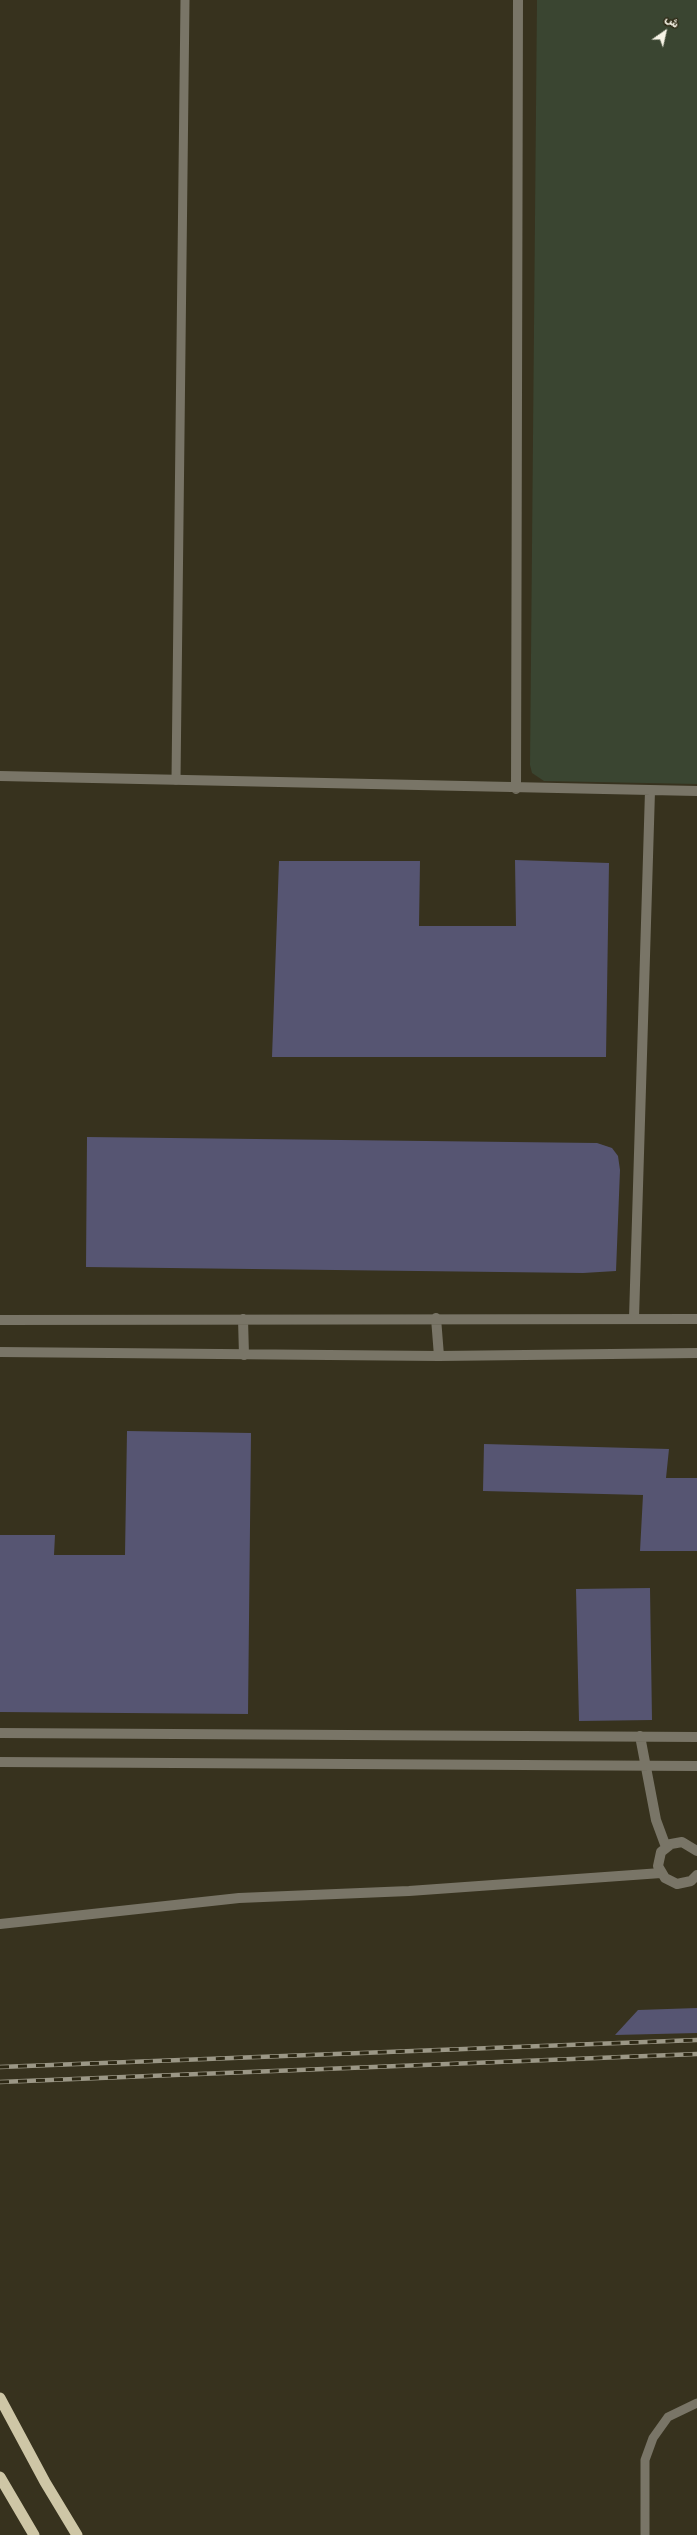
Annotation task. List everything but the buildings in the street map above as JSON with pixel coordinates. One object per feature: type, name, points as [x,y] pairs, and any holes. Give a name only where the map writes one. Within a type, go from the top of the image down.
[{"type":"highway","points":[[0,2398],[45,2482],[77,2535]]},
{"type":"highway","points":[[0,2477],[34,2535]]},
{"type":"street","points":[[516,789],[518,0]]},
{"type":"street","points":[[0,776],[516,789],[697,791]]},
{"type":"street","points":[[634,1318],[650,791]]},
{"type":"street","points":[[436,1318],[439,1356]]},
{"type":"street","points":[[0,1320],[436,1318],[697,1319]]},
{"type":"street","points":[[243,1319],[244,1355]]},
{"type":"street","points":[[0,1352],[439,1356],[697,1354]]},
{"type":"street","points":[[0,1733],[697,1737]]},
{"type":"street","points":[[640,1736],[656,1820],[666,1847]]},
{"type":"street","points":[[0,1762],[697,1766]]},
{"type":"street","points":[[697,1851],[682,1842],[666,1847],[658,1859],[661,1873],[665,1878],[677,1884],[690,1881],[697,1875]]},
{"type":"street","points":[[0,1924],[238,1898],[409,1891],[661,1873]]},
{"type":"lane","points":[[176,780],[185,0]]},
{"type":"lane","points":[[645,2535],[645,2460],[653,2438],[668,2417],[697,2403]]},
{"type":"green space","points":[[537,0],[697,0],[697,784],[544,781],[532,773],[530,765]]},
{"type":"railway","points":[[0,2067],[697,2040]]},
{"type":"railway","points":[[0,2082],[697,2054]]}]
